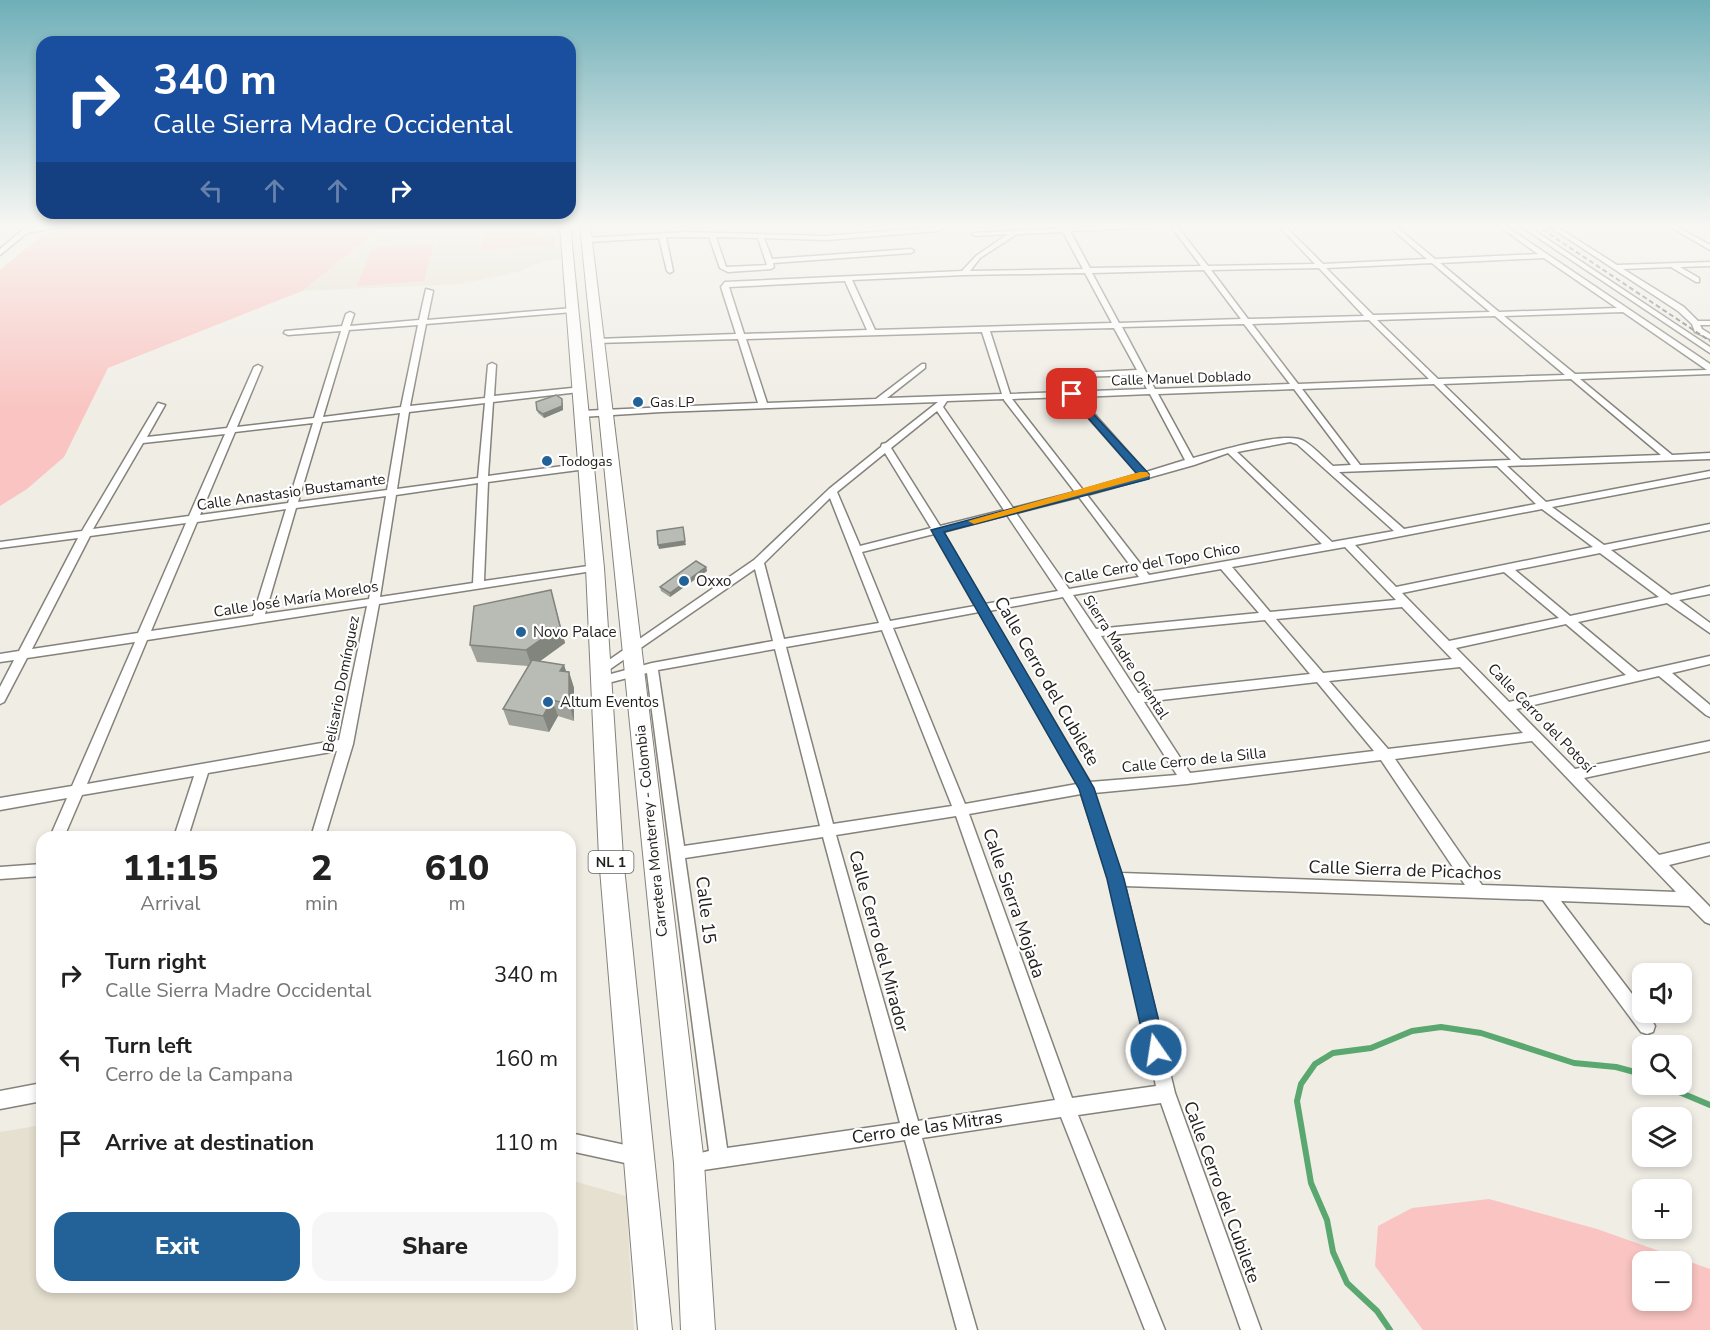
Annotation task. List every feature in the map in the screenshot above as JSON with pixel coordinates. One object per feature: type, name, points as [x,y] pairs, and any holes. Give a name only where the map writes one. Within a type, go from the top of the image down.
[{"type":"main road","name":"Carretera Monterrey - Colombia","points":[[571,287],[579,389],[592,412],[639,663],[689,1163],[698,1330]]},
{"type":"main road","name":"Carretera Monterrey - Colombia","points":[[591,287],[596,341],[586,466],[595,568],[610,857],[655,1330]]},
{"type":"street","points":[[725,287],[763,405]]},
{"type":"street","points":[[852,287],[872,332]]},
{"type":"street","points":[[1096,287],[1191,463]]},
{"type":"street","points":[[1219,287],[1298,387],[1357,467]]},
{"type":"street","points":[[1342,287],[1435,382],[1517,461]]},
{"type":"street","points":[[1466,287],[1668,456]]},
{"type":"street","points":[[1591,287],[1710,370]]},
{"type":"street","points":[[1615,287],[1710,351]]},
{"type":"street","points":[[1647,287],[1681,309],[1696,323],[1698,330],[1710,337]]},
{"type":"street","name":"Belisario Domínguez","points":[[320,831],[346,744],[393,493],[421,322],[429,291]]},
{"type":"street","points":[[288,333],[573,310]]},
{"type":"street","points":[[596,341],[1625,310]]},
{"type":"street","points":[[258,619],[350,314]]},
{"type":"street","points":[[1696,323],[1709,323]]},
{"type":"street","points":[[985,329],[1007,398],[1147,579]]},
{"type":"street","points":[[478,586],[492,365]]},
{"type":"street","points":[[60,831],[258,366]]},
{"type":"street","points":[[877,402],[922,366]]},
{"type":"street","name":"Calle Manuel Doblado","points":[[592,412],[763,405],[942,402],[1072,394],[1575,377],[1710,370]]},
{"type":"street","points":[[1078,375],[1141,372]]},
{"type":"street","points":[[139,441],[579,389]]},
{"type":"street","points":[[1072,394],[1145,476]]},
{"type":"street","points":[[600,676],[639,663],[758,562],[832,491],[942,402]]},
{"type":"street","name":"Sierra Madre Oriental","points":[[942,402],[1010,512],[1093,633],[1187,779]]},
{"type":"street","points":[[0,699],[86,533],[160,405]]},
{"type":"street","points":[[857,550],[1080,494],[1230,450],[1294,440],[1300,442],[1402,533]]},
{"type":"street","name":"Calle Cerro del Cubilete","points":[[885,446],[937,530],[1086,788],[1116,879],[1166,1093],[1251,1330]]},
{"type":"street","points":[[1230,450],[1330,546]]},
{"type":"street","points":[[1330,469],[1710,456]]},
{"type":"street","points":[[1498,462],[1544,506],[1710,629]]},
{"type":"street","name":"Calle Anastasio Bustamante","points":[[0,545],[586,466]]},
{"type":"street","name":"Calle Cerro del Topo Chico","points":[[600,676],[639,663],[779,644],[888,625],[1402,533],[1710,474]]},
{"type":"street","name":"Calle Sierra Mojada","points":[[832,491],[961,810],[1066,1107],[1155,1330]]},
{"type":"street","points":[[1394,591],[1710,527]]},
{"type":"street","name":"Calle Cerro del Potosí","points":[[1347,543],[1710,917]]},
{"type":"street","name":"Calle Cerro del Mirador","points":[[758,562],[828,831],[967,1330]]},
{"type":"street","points":[[1224,565],[1384,755],[1478,892]]},
{"type":"street","points":[[1505,567],[1636,677]]},
{"type":"street","name":"Calle José María Morelos","points":[[0,658],[595,568]]},
{"type":"street","points":[[1446,646],[1710,590]]},
{"type":"street","points":[[1093,633],[1405,603]]},
{"type":"street","points":[[1507,707],[1710,660]]},
{"type":"street","points":[[1136,698],[1322,680],[1463,662]]},
{"type":"street","name":"Calle 15","points":[[639,663],[679,853],[719,1158]]},
{"type":"street","points":[[1661,671],[1710,712]]},
{"type":"street","name":"Calle Cerro de la Silla","points":[[679,853],[961,810],[1086,788],[1187,779],[1536,736]]},
{"type":"street","points":[[0,804],[346,744]]},
{"type":"street","points":[[1572,775],[1710,746]]},
{"type":"street","points":[[183,831],[203,769]]},
{"type":"street","points":[[1656,862],[1710,849]]},
{"type":"street","points":[[0,873],[36,870]]},
{"type":"street","name":"Calle Sierra de Picachos","points":[[1116,879],[1548,896],[1692,899]]},
{"type":"street","points":[[1548,896],[1647,1026]]},
{"type":"street","points":[[0,1100],[36,1093]]},
{"type":"street","name":"Cerro de las Mitras","points":[[689,1163],[1166,1093]]},
{"type":"street","points":[[576,1143],[640,1157]]},
{"type":"shaded area","points":[[0,287],[307,287],[108,368],[64,457],[27,489],[0,506]]},
{"type":"shaded area","points":[[307,287],[391,287],[302,291]]},
{"type":"shaded area","points":[[36,1126],[36,1293],[576,1293],[576,1182],[626,1196],[634,1330],[0,1330],[0,1132]]},
{"type":"shaded area","points":[[1489,1199],[1597,1229],[1659,1251],[1632,1251],[1632,1311],[1692,1311],[1692,1263],[1710,1269],[1710,1330],[1423,1330],[1375,1266],[1378,1226],[1412,1208]]},
{"type":"building","points":[[556,395],[562,399],[562,406],[543,414],[537,410],[536,402]]},
{"type":"building","name":"Oxxo","points":[[683,527],[685,541],[658,545],[657,531]]},
{"type":"building","points":[[696,561],[706,567],[670,593],[660,587]]},
{"type":"building","points":[[551,590],[560,626],[526,650],[470,645],[474,606]]},
{"type":"building","points":[[532,660],[564,665],[560,671],[569,672],[569,704],[552,700],[543,716],[503,709]]},
{"type":"waterway","points":[[1390,1330],[1377,1311],[1347,1283],[1333,1252],[1327,1220],[1311,1183],[1297,1101],[1301,1084],[1315,1064],[1333,1053],[1371,1048],[1412,1031],[1441,1027],[1481,1033],[1574,1063],[1616,1067],[1632,1071]]},
{"type":"waterway","points":[[1686,1095],[1710,1105]]},
{"type":"railway","points":[[1629,287],[1710,341]]},
{"type":"slow traffic","points":[[974,521],[1144,475]]},
{"type":"place","name":"Gas LP","points":[[638,402]]},
{"type":"place","name":"Todogas","points":[[547,461]]},
{"type":"place","name":"Oxxo","points":[[684,581]]},
{"type":"place","name":"Novo Palace","points":[[521,632]]},
{"type":"place","name":"Altum Eventos","points":[[548,702]]},
{"type":"route","points":[[1072,394],[1145,476],[937,530],[1086,788],[1116,879],[1156,1050]]}]
